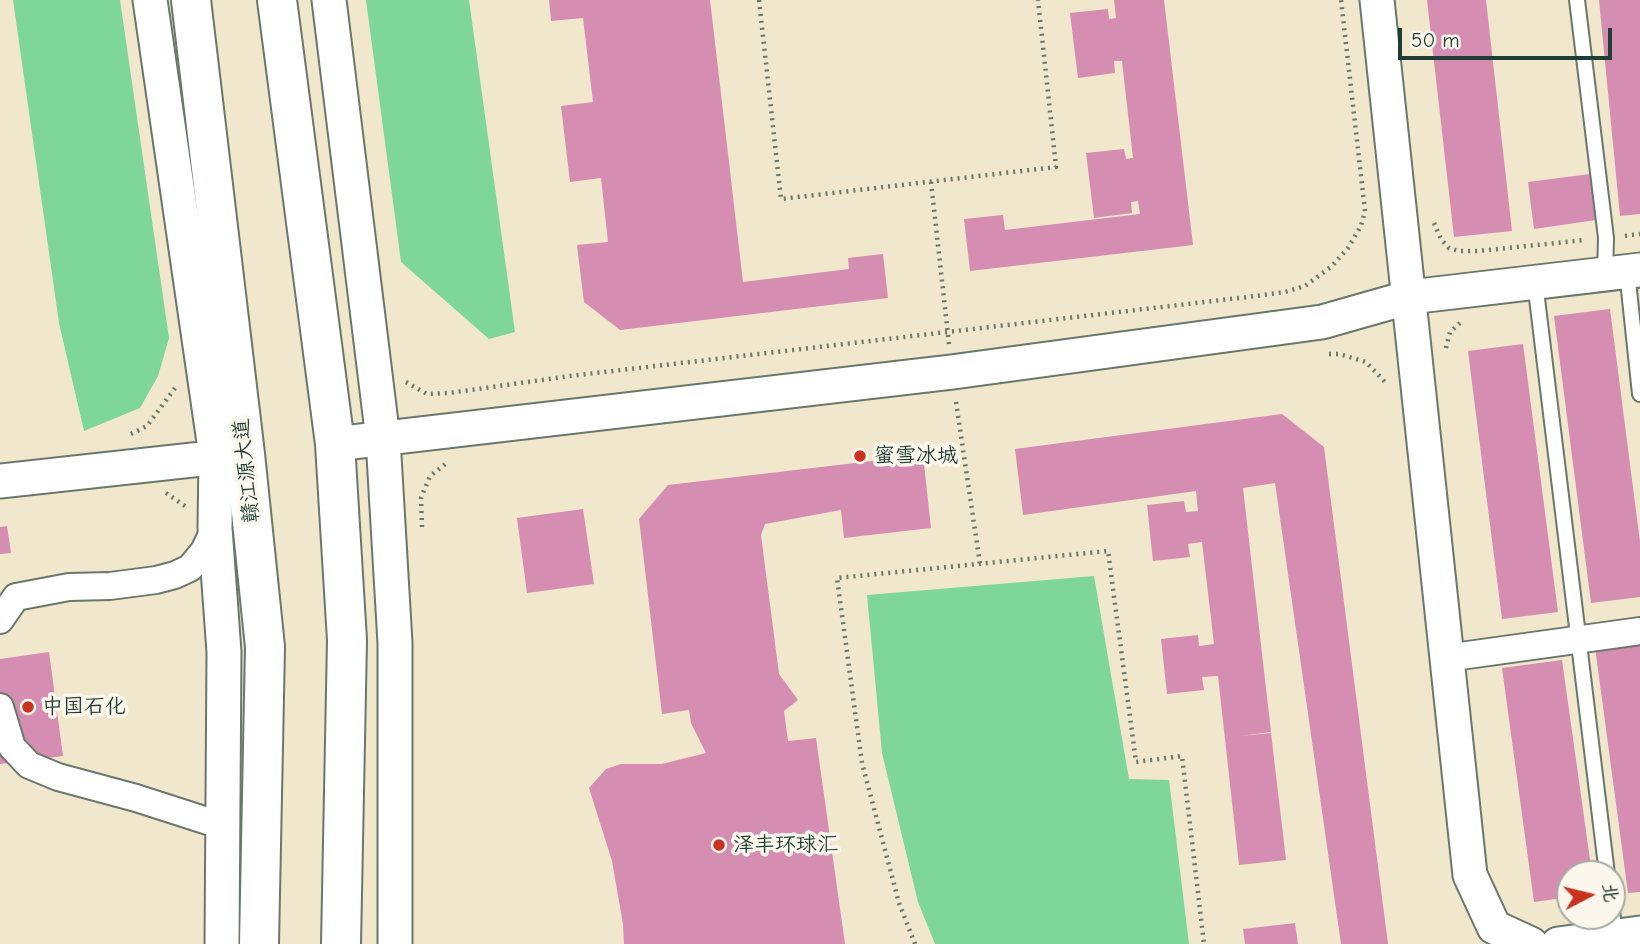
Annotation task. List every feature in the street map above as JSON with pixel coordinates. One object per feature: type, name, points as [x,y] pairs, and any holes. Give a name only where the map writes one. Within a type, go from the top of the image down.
[{"type":"main road","name":"赣江源大道","points":[[191,0],[231,455],[265,647],[260,944]]},
{"type":"main road","points":[[277,0],[335,444],[348,640],[341,944]]},
{"type":"street","points":[[0,620],[16,597],[69,587],[121,584],[175,575],[190,568],[204,551],[215,528],[231,455],[150,0]]},
{"type":"street","points":[[329,0],[383,439],[395,643],[395,944]]},
{"type":"street","points":[[1377,0],[1470,875],[1494,927],[1531,944]]},
{"type":"street","points":[[335,444],[952,372],[1322,322],[1410,298],[1624,272]]},
{"type":"street","points":[[0,481],[231,455]]},
{"type":"street","points":[[215,528],[223,652],[222,944]]},
{"type":"street","points":[[1446,657],[1640,631]]},
{"type":"street","points":[[0,707],[12,747],[29,765],[58,777],[223,826]]},
{"type":"street","points":[[1558,944],[1611,930]]},
{"type":"lane","points":[[1577,0],[1606,238],[1624,272],[1640,394]]},
{"type":"lane","points":[[1535,282],[1605,860]]},
{"type":"path","points":[[759,0],[781,199],[1056,167],[1038,0]]},
{"type":"path","points":[[401,377],[411,387],[427,394],[449,393],[569,376],[1242,298],[1306,286],[1332,266],[1348,248],[1361,226],[1365,211],[1341,0]]},
{"type":"path","points":[[1433,218],[1441,239],[1449,248],[1459,251],[1640,234]]},
{"type":"path","points":[[1446,356],[1450,332],[1466,319]]},
{"type":"path","points":[[1317,355],[1339,354],[1366,362],[1386,383]]},
{"type":"path","points":[[129,435],[147,426],[172,394],[177,382]]},
{"type":"path","points":[[956,404],[970,402]]},
{"type":"path","points":[[155,492],[166,493],[187,508]]},
{"type":"path","points":[[915,944],[899,903],[862,763],[838,578],[1108,551],[1136,762],[1182,757],[1204,944]]},
{"type":"green space","points":[[13,0],[120,0],[169,338],[158,376],[140,408],[84,431],[59,323]]},
{"type":"green space","points":[[366,0],[469,0],[515,332],[489,339],[401,262]]},
{"type":"green space","points":[[1094,576],[1129,779],[1169,780],[1189,944],[935,944],[918,902],[882,753],[867,595]]},
{"type":"building","points":[[549,0],[710,0],[743,282],[849,269],[848,258],[883,254],[888,298],[620,330],[584,302],[577,245],[608,242],[601,178],[570,182],[561,106],[593,102],[583,18],[551,21]]},
{"type":"building","points":[[1114,0],[1164,0],[1193,245],[970,271],[964,219],[1003,215],[1005,230],[1140,214],[1138,201],[1131,202],[1132,213],[1094,218],[1086,153],[1124,149],[1126,159],[1133,158],[1122,61],[1114,61],[1115,73],[1078,78],[1070,13],[1108,9],[1109,19],[1116,18]]},
{"type":"building","points":[[1427,0],[1486,0],[1512,231],[1454,237]]},
{"type":"building","points":[[1599,0],[1640,0],[1640,214],[1620,216]]},
{"type":"building","points":[[1590,174],[1596,220],[1534,229],[1528,182]]},
{"type":"building","points":[[1610,309],[1640,542],[1640,597],[1591,603],[1554,316]]},
{"type":"building","points":[[1523,344],[1558,612],[1502,619],[1468,351]]},
{"type":"building","points":[[1282,414],[1324,447],[1388,944],[1341,944],[1275,483],[1243,488],[1271,732],[1239,736],[1271,733],[1286,860],[1239,865],[1218,676],[1202,677],[1204,690],[1167,694],[1161,639],[1198,635],[1199,646],[1214,644],[1202,542],[1188,544],[1190,557],[1153,561],[1147,505],[1184,501],[1186,512],[1198,511],[1196,491],[1023,515],[1015,449]]},
{"type":"building","points":[[923,455],[931,528],[844,538],[841,510],[765,524],[761,535],[779,674],[798,700],[784,711],[788,741],[816,738],[845,944],[624,944],[612,861],[589,788],[606,769],[621,764],[662,764],[706,753],[691,723],[689,710],[662,714],[639,519],[668,485]]},
{"type":"building","points":[[583,509],[594,584],[527,593],[517,518]]},
{"type":"building","points":[[7,526],[11,553],[0,554],[0,527]]},
{"type":"building","points":[[1640,640],[1640,892],[1628,893],[1626,860],[1624,860],[1595,647]]},
{"type":"building","name":"中国石化","points":[[49,652],[63,756],[0,764],[0,659]]},
{"type":"building","points":[[1562,660],[1590,860],[1556,860],[1556,899],[1534,902],[1502,668]]},
{"type":"building","points":[[1295,923],[1298,944],[1245,944],[1243,929]]},
{"type":"place","name":"蜜雪冰城","points":[[860,456]]},
{"type":"place","name":"中国石化","points":[[28,707]]},
{"type":"place","name":"泽丰环球汇","points":[[719,845]]}]
